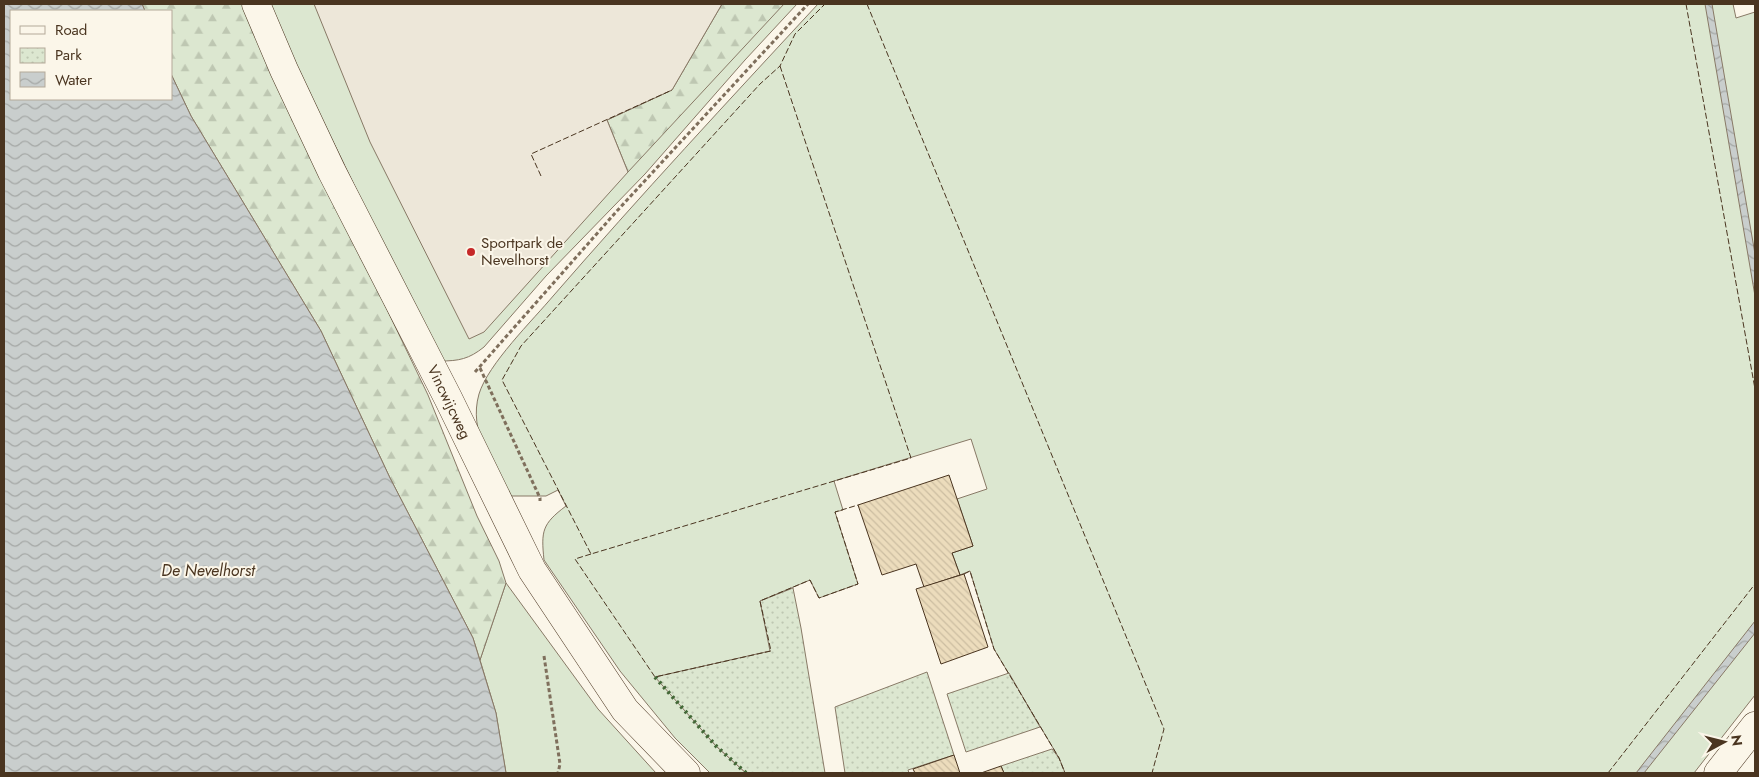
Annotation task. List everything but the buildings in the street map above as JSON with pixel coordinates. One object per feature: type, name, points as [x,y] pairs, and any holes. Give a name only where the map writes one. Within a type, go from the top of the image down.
[{"type":"street","name":"Vincwijcweg","points":[[256,4],[284,70],[332,172],[448,398],[532,570],[625,710],[686,773]]},
{"type":"street","points":[[1718,773],[1755,726]]},
{"type":"path","points":[[480,368],[597,234],[808,4]]},
{"type":"path","points":[[543,648],[560,764],[558,773]]},
{"type":"green space","points":[[142,4],[243,4],[275,76],[428,395],[477,516],[499,561],[506,583],[480,660],[473,638],[390,478],[321,331],[191,116],[172,76],[172,10],[145,10]]},
{"type":"green space","name":"Sportpark de Nevelhorst","points":[[268,4],[797,4],[645,174],[546,276],[484,347],[463,358],[440,361]]},
{"type":"green space","points":[[722,4],[784,4],[628,172],[607,120],[672,90]]},
{"type":"green space","points":[[818,4],[1733,4],[1736,18],[1755,12],[1755,695],[1694,773],[1065,773],[1059,758],[994,649],[970,571],[960,575],[952,553],[973,546],[957,499],[987,489],[971,439],[834,481],[843,510],[835,512],[858,584],[819,598],[810,580],[760,601],[771,651],[656,677],[716,746],[746,773],[710,773],[675,738],[620,671],[544,560],[543,535],[545,529],[552,518],[566,506],[558,490],[546,496],[510,496],[484,448],[479,435],[476,408],[484,382],[512,343],[586,258]]},
{"type":"green space","points":[[506,583],[598,709],[656,773],[506,773],[496,713],[480,660]]},
{"type":"green space","points":[[793,588],[825,773],[746,773],[716,746],[655,677],[770,651],[760,601]]},
{"type":"green space","points":[[927,672],[954,755],[908,770],[909,773],[845,773],[835,707]]},
{"type":"green space","points":[[1009,673],[1040,727],[966,752],[947,694]]},
{"type":"green space","points":[[1052,749],[1059,758],[1065,773],[1004,773],[1001,766]]},
{"type":"shaded area","name":"Sportpark de Nevelhorst","points":[[314,4],[722,4],[672,90],[607,120],[628,172],[484,332],[469,339],[370,142]]},
{"type":"water","name":"De Nevelhorst","points":[[4,4],[142,4],[145,10],[10,10],[10,100],[172,100],[172,76],[191,116],[321,331],[390,478],[473,638],[496,713],[506,773],[4,773]]},
{"type":"water","points":[[1705,4],[1712,4],[1755,254],[1755,296]]},
{"type":"water","points":[[1755,621],[1755,633],[1644,773],[1636,773]]},
{"type":"hedge","points":[[655,677],[716,746],[746,773]]},
{"type":"fence","points":[[780,66],[911,458],[591,554],[502,380],[521,346],[760,84],[780,66],[795,34],[825,4]]},
{"type":"fence","points":[[867,4],[1164,729],[1152,773]]},
{"type":"fence","points":[[1686,4],[1755,389]]},
{"type":"fence","points":[[541,176],[531,154],[672,90]]},
{"type":"fence","points":[[591,554],[575,559],[655,677],[771,651],[760,601],[810,580],[819,598],[858,584],[835,512],[858,505]]},
{"type":"fence","points":[[964,574],[970,571],[994,649],[1059,758],[1065,773]]},
{"type":"fence","points":[[1608,773],[1755,584]]},
{"type":"place","name":"Sportpark de Nevelhorst","points":[[471,252]]}]
